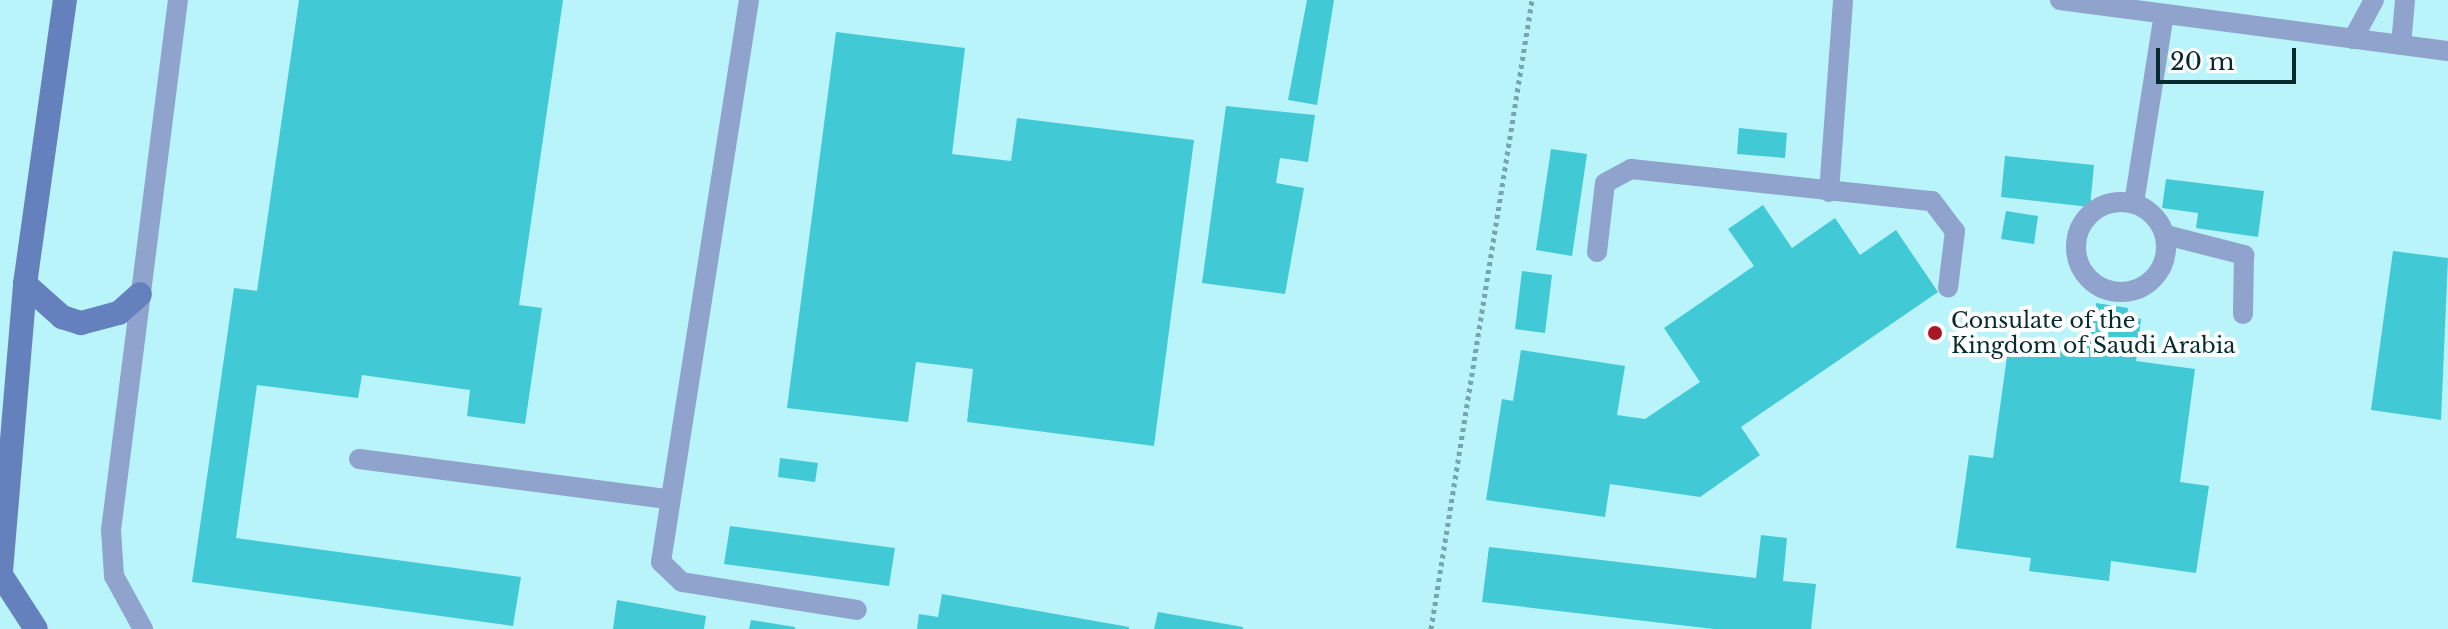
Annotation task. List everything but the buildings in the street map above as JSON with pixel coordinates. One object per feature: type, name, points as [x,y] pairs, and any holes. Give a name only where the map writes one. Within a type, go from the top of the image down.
[{"type":"street","points":[[36,629],[1,579],[25,284],[65,0]]},
{"type":"street","points":[[25,284],[62,317],[81,323],[119,313],[140,294]]},
{"type":"lane","points":[[143,629],[121,597],[110,553],[178,0]]},
{"type":"lane","points":[[749,0],[660,551],[673,578],[857,610]]},
{"type":"lane","points":[[1829,192],[1843,0]]},
{"type":"lane","points":[[2060,0],[2448,51]]},
{"type":"lane","points":[[2353,39],[2374,0]]},
{"type":"lane","points":[[2401,45],[2405,0]]},
{"type":"lane","points":[[2134,203],[2164,14]]},
{"type":"lane","points":[[1597,252],[1605,183],[1621,170],[1932,201],[1944,208],[1955,231],[1948,288]]},
{"type":"lane","points":[[2134,203],[2159,221],[2166,235],[2163,266],[2141,289],[2109,292],[2084,274],[2077,259],[2079,228],[2102,206],[2134,203]]},
{"type":"lane","points":[[2166,235],[2244,255],[2243,314]]},
{"type":"lane","points":[[359,459],[669,499]]},
{"type":"path","points":[[1431,629],[1532,0]]},
{"type":"place","name":"Consulate of the Kingdom of Saudi Arabia","points":[[1935,333]]}]
